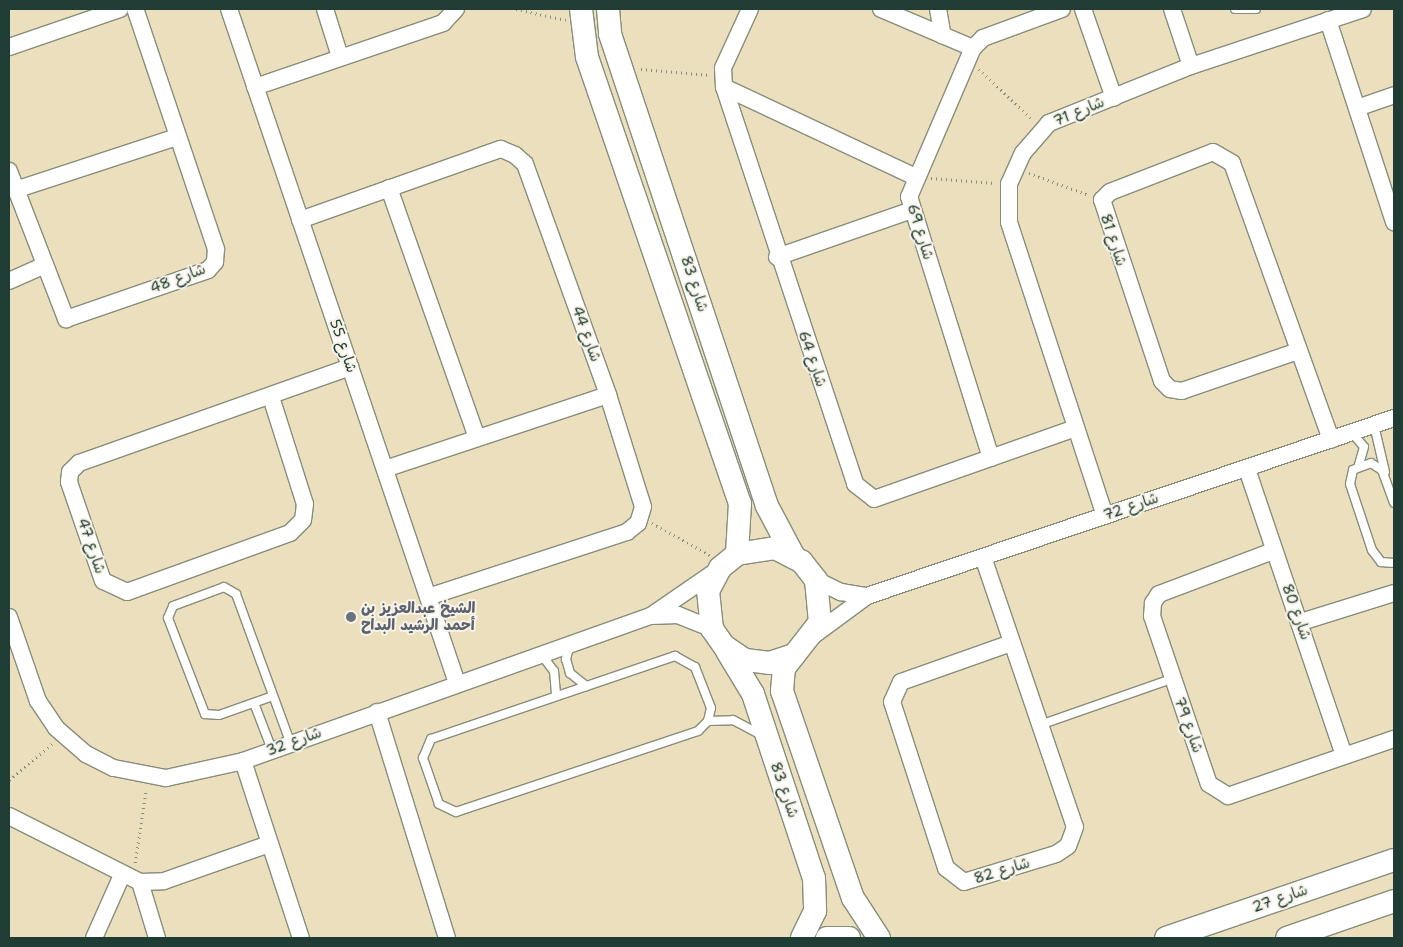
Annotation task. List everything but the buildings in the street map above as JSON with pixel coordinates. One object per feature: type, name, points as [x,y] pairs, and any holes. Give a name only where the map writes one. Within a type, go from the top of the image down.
[{"type":"street","points":[[9,47],[120,9]]},
{"type":"street","name":"شارع 48","points":[[9,171],[42,266],[66,319],[208,270],[215,262],[216,248],[135,9]]},
{"type":"street","name":"شارع 55","points":[[229,9],[458,683]]},
{"type":"street","points":[[325,9],[340,57]]},
{"type":"street","points":[[255,87],[443,23],[456,9]]},
{"type":"street","name":"شارع 83","points":[[608,9],[622,67],[767,506],[793,555]]},
{"type":"street","points":[[750,9],[724,81],[915,177]]},
{"type":"street","points":[[882,9],[943,36],[971,54],[983,38],[1062,9]]},
{"type":"street","points":[[938,9],[943,36]]},
{"type":"street","points":[[1083,9],[1114,98]]},
{"type":"street","points":[[1172,9],[1191,66]]},
{"type":"street","name":"شارع 71","points":[[1105,516],[1009,222],[1009,184],[1016,168],[1043,130],[1191,66],[1363,9]]},
{"type":"street","name":"شارع 83","points":[[582,16],[587,57],[740,502],[727,562]]},
{"type":"street","points":[[1328,20],[1394,222]]},
{"type":"street","name":"شارع 69","points":[[971,54],[915,177],[909,197],[991,458]]},
{"type":"street","name":"شارع 64","points":[[724,81],[777,256],[855,484],[864,494],[874,499],[1076,428]]},
{"type":"street","points":[[1357,108],[1394,95]]},
{"type":"street","points":[[15,190],[177,137]]},
{"type":"street","name":"شارع 44","points":[[300,220],[501,149],[525,164],[608,394],[643,507],[638,523]]},
{"type":"street","name":"شارع 81","points":[[1298,351],[1182,391],[1170,390],[1162,381],[1102,200],[1110,192],[1205,156],[1223,154],[1232,163],[1331,440]]},
{"type":"street","points":[[389,188],[477,438]]},
{"type":"street","points":[[777,256],[912,210]]},
{"type":"street","points":[[9,281],[42,266]]},
{"type":"street","name":"شارع 47","points":[[272,397],[305,504],[303,520],[290,533],[127,592],[103,581],[69,482],[70,472],[78,463],[272,397],[350,367]]},
{"type":"street","points":[[385,469],[608,394]]},
{"type":"street","name":"شارع 72","points":[[814,635],[867,596],[1394,418]]},
{"type":"street","name":"شارع 80","points":[[1247,468],[1273,551],[1301,622],[1344,755]]},
{"type":"street","points":[[428,597],[627,532],[638,523]]},
{"type":"street","points":[[775,548],[793,555],[816,580],[822,608],[814,635],[794,655],[757,663],[718,638],[707,604],[727,562],[775,548]]},
{"type":"street","name":"شارع 79","points":[[1273,551],[1159,594],[1152,616],[1209,784],[1217,792],[1228,796],[1394,739]]},
{"type":"street","name":"شارع 82","points":[[983,557],[1075,827],[1068,846],[1056,854],[964,882],[954,878],[946,868],[892,702],[901,682],[1011,643]]},
{"type":"street","name":"شارع 32","points":[[9,617],[15,656],[38,701],[63,734],[114,768],[148,777],[166,778],[243,761],[376,712],[651,616],[727,562]]},
{"type":"street","name":"شارع 72","points":[[816,580],[841,592],[867,596]]},
{"type":"street","points":[[1301,622],[1394,593]]},
{"type":"street","name":"شارع 32","points":[[651,616],[678,615],[718,638]]},
{"type":"street","name":"شارع 83","points":[[718,638],[748,683],[814,878],[814,911],[802,938]]},
{"type":"street","name":"شارع 83","points":[[794,655],[784,668],[782,691],[853,898],[879,938]]},
{"type":"street","points":[[376,712],[447,938]]},
{"type":"street","points":[[243,761],[301,938]]},
{"type":"street","points":[[9,816],[132,879],[164,881],[269,844]]},
{"type":"street","name":"شارع 27","points":[[1166,938],[1394,860]]},
{"type":"street","points":[[94,938],[132,879]]},
{"type":"street","points":[[132,879],[157,938]]},
{"type":"street","points":[[1287,938],[1394,902]]},
{"type":"street","points":[[828,938],[849,938]]},
{"type":"lane","points":[[1234,9],[1247,12],[1256,9]]},
{"type":"lane","points":[[1374,425],[1394,503]]},
{"type":"lane","points":[[1352,433],[1364,447],[1359,466],[1350,476],[1350,484],[1372,550],[1382,562],[1394,563]]},
{"type":"lane","points":[[1359,466],[1371,463],[1386,476]]},
{"type":"lane","points":[[273,696],[212,716],[201,710],[168,618],[173,606],[230,588],[273,696],[291,744]]},
{"type":"lane","points":[[570,645],[566,659],[570,673],[586,686]]},
{"type":"lane","points":[[541,654],[554,671],[556,696]]},
{"type":"lane","points":[[680,656],[695,667],[711,708],[708,721],[698,730],[456,812],[442,808],[422,758],[431,739],[586,686],[680,656]]},
{"type":"lane","points":[[1040,725],[1172,679]]},
{"type":"lane","points":[[254,703],[272,750]]},
{"type":"lane","points":[[708,721],[744,723],[769,746]]},
{"type":"path","points":[[516,9],[582,16]]},
{"type":"path","points":[[971,54],[1043,130]]},
{"type":"path","points":[[622,67],[724,81]]},
{"type":"path","points":[[1016,168],[1102,200]]},
{"type":"path","points":[[915,177],[1009,184]]},
{"type":"path","points":[[638,523],[659,523],[727,562]]},
{"type":"path","points":[[9,780],[63,734]]},
{"type":"path","points":[[132,879],[148,777]]},
{"type":"place","name":"الشيخ عبدالعزيز بن أحمد الرشيد البداح","points":[[351,617]]}]
